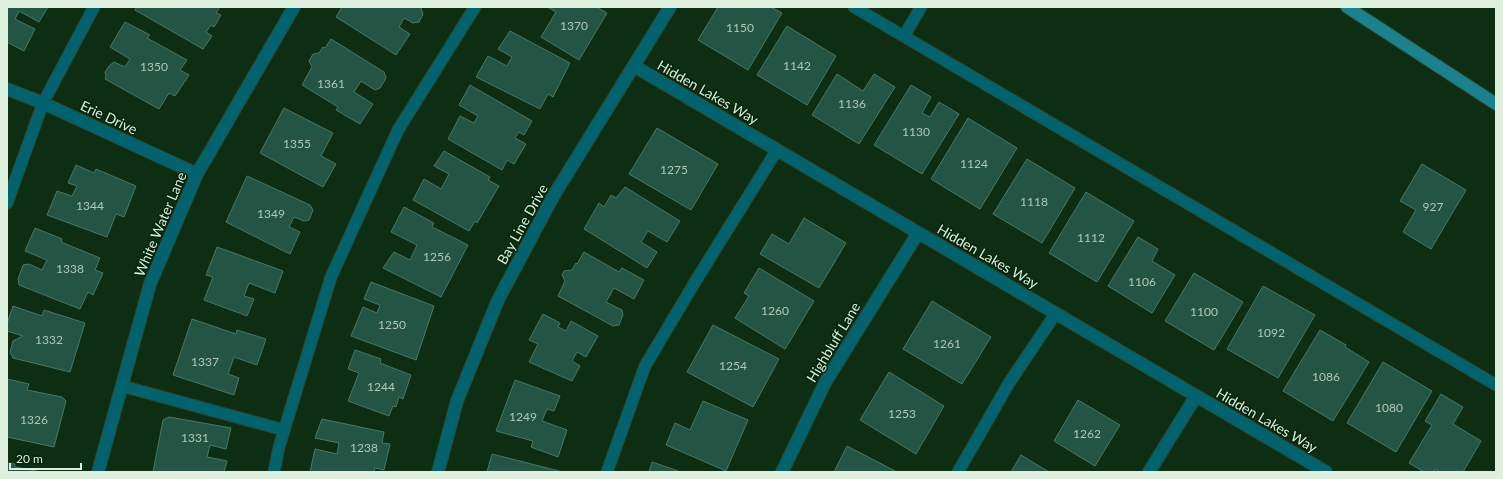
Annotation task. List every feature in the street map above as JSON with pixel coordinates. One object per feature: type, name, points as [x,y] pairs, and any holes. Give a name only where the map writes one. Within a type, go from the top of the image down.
[{"type":"street","name":"White Water Lane","points":[[98,472],[150,284],[197,174],[294,7]]},
{"type":"street","name":"Bay Line Drive","points":[[438,472],[458,401],[498,300],[554,195],[670,7]]},
{"type":"street","points":[[1347,7],[1496,104]]},
{"type":"street","name":"Hidden Lakes Way","points":[[634,66],[1326,472]]},
{"type":"street","name":"Erie Drive","points":[[7,89],[43,103],[197,174]]},
{"type":"street","name":"Highbluff Lane","points":[[782,472],[826,381],[918,233]]},
{"type":"street","points":[[1149,472],[1196,396]]},
{"type":"lane","points":[[7,203],[43,103],[94,7]]},
{"type":"lane","points":[[274,472],[284,430],[334,270],[398,130],[475,7]]},
{"type":"lane","points":[[854,7],[1496,385]]},
{"type":"lane","points":[[904,36],[921,7]]},
{"type":"lane","points":[[607,472],[646,366],[695,282],[777,150]]},
{"type":"lane","points":[[958,472],[1009,383],[1056,313]]},
{"type":"lane","points":[[122,386],[284,430]]},
{"type":"building","points":[[7,7],[48,7],[39,22],[19,11],[15,19],[35,29],[24,51],[7,42]]},
{"type":"building","points":[[137,7],[220,7],[216,13],[221,15],[214,27],[211,25],[206,32],[212,36],[203,49],[135,10]]},
{"type":"building","points":[[342,7],[419,7],[421,8],[423,14],[419,22],[413,23],[404,18],[399,27],[410,34],[396,55],[336,17]]},
{"type":"building","points":[[547,7],[596,7],[607,13],[579,60],[541,37],[556,12]]},
{"type":"building","points":[[718,7],[771,7],[782,13],[748,70],[698,40]]},
{"type":"building","points":[[125,22],[150,35],[147,38],[187,60],[180,70],[189,75],[175,96],[169,93],[159,109],[105,79],[105,72],[114,62],[125,67],[130,59],[110,47]]},
{"type":"building","points":[[787,26],[836,56],[807,105],[757,75]]},
{"type":"building","points":[[510,31],[570,63],[553,97],[548,94],[540,109],[476,77],[488,56],[507,66],[512,57],[498,49]]},
{"type":"building","points":[[331,39],[384,72],[386,78],[380,88],[375,90],[361,81],[354,92],[373,104],[360,124],[336,110],[338,107],[302,85],[312,67],[309,61],[313,54],[319,53],[323,47],[325,48]]},
{"type":"building","points":[[837,74],[863,91],[874,74],[895,87],[859,144],[812,115]]},
{"type":"building","points":[[470,85],[532,121],[524,135],[519,132],[515,138],[526,144],[514,164],[507,160],[502,170],[448,139],[460,116],[474,123],[478,116],[459,105]]},
{"type":"building","points":[[911,85],[931,97],[922,113],[930,117],[939,102],[959,114],[922,174],[874,145]]},
{"type":"building","points":[[284,108],[333,133],[321,156],[336,164],[323,187],[260,153]]},
{"type":"building","points":[[968,118],[1017,148],[980,209],[931,179]]},
{"type":"building","points":[[657,128],[718,164],[691,210],[629,174]]},
{"type":"building","points":[[444,151],[490,177],[488,180],[499,186],[477,223],[475,221],[469,231],[413,200],[424,179],[441,189],[449,174],[434,166]]},
{"type":"building","points":[[1027,159],[1075,188],[1042,243],[993,214]]},
{"type":"building","points":[[1422,164],[1466,190],[1431,249],[1403,232],[1416,210],[1400,201]]},
{"type":"building","points":[[76,165],[94,173],[96,169],[136,186],[124,217],[116,214],[107,237],[47,215],[57,191],[72,196],[77,186],[68,183]]},
{"type":"building","points":[[247,176],[310,205],[313,210],[309,220],[304,221],[294,217],[289,227],[300,232],[290,254],[226,222]]},
{"type":"building","points":[[625,187],[680,221],[667,242],[648,231],[641,242],[657,252],[647,268],[584,229],[599,203],[604,207],[611,195],[616,198]]},
{"type":"building","points":[[1086,192],[1134,221],[1097,282],[1049,253]]},
{"type":"building","points":[[404,207],[434,223],[432,227],[468,245],[441,297],[383,268],[394,252],[410,260],[417,245],[391,232]]},
{"type":"building","points":[[804,218],[846,243],[819,288],[760,254],[772,234],[789,244]]},
{"type":"building","points":[[35,228],[62,239],[61,242],[100,258],[95,270],[103,273],[93,295],[88,292],[80,309],[19,285],[18,279],[23,265],[29,264],[42,270],[47,260],[25,251]]},
{"type":"building","points":[[1138,237],[1158,249],[1152,261],[1175,275],[1152,313],[1108,286]]},
{"type":"building","points":[[217,247],[283,271],[275,293],[249,283],[244,296],[254,299],[247,316],[204,300],[213,277],[206,275]]},
{"type":"building","points":[[584,252],[619,272],[622,268],[644,280],[634,299],[614,288],[606,302],[622,310],[623,315],[619,325],[613,326],[558,296],[565,281],[562,275],[564,271],[572,270]]},
{"type":"building","points":[[759,268],[814,301],[785,349],[735,318],[749,296],[744,293]]},
{"type":"building","points":[[1194,273],[1243,302],[1214,350],[1165,321]]},
{"type":"building","points":[[371,282],[434,306],[416,360],[351,336],[363,307],[377,313],[380,305],[364,299]]},
{"type":"building","points":[[1263,286],[1315,315],[1278,378],[1227,349]]},
{"type":"building","points":[[932,301],[991,337],[962,384],[903,349]]},
{"type":"building","points":[[13,306],[42,316],[44,310],[85,323],[70,372],[13,358],[10,352],[13,341],[23,336],[7,331],[7,324]]},
{"type":"building","points":[[543,314],[560,323],[558,327],[566,331],[571,321],[598,336],[586,357],[577,352],[572,361],[580,366],[572,381],[529,362],[538,344],[529,340]]},
{"type":"building","points":[[192,319],[236,334],[237,330],[266,339],[257,365],[234,357],[228,374],[239,378],[234,395],[173,375]]},
{"type":"building","points":[[713,325],[779,359],[753,407],[687,372]]},
{"type":"building","points":[[1320,330],[1346,345],[1345,347],[1369,362],[1333,421],[1283,391]]},
{"type":"building","points":[[355,350],[381,359],[380,363],[411,375],[403,399],[399,397],[396,407],[393,406],[389,416],[348,401],[359,373],[348,369]]},
{"type":"building","points":[[1383,362],[1432,391],[1396,452],[1347,423]]},
{"type":"building","points":[[889,372],[944,406],[916,454],[860,420]]},
{"type":"building","points":[[7,379],[29,384],[27,390],[62,397],[66,401],[54,447],[7,437]]},
{"type":"building","points":[[515,380],[560,396],[554,411],[547,409],[542,421],[567,430],[558,457],[531,447],[533,441],[496,431]]},
{"type":"building","points":[[1441,394],[1463,407],[1453,424],[1481,441],[1463,472],[1441,472],[1435,469],[1434,472],[1424,472],[1409,463],[1432,425],[1425,421]]},
{"type":"building","points":[[1078,400],[1120,425],[1095,466],[1054,441]]},
{"type":"building","points":[[703,401],[748,420],[726,471],[666,445],[675,423],[690,430]]},
{"type":"building","points":[[169,417],[231,428],[226,449],[210,445],[207,457],[227,461],[224,472],[153,472],[163,420]]},
{"type":"building","points":[[322,419],[384,432],[382,443],[390,444],[384,470],[375,468],[374,472],[310,472],[315,449],[337,454],[339,443],[315,438]]},
{"type":"building","points":[[847,446],[897,472],[834,472]]},
{"type":"building","points":[[492,454],[563,472],[487,472]]},
{"type":"building","points":[[1021,455],[1049,472],[1011,472]]},
{"type":"building","points":[[652,462],[681,472],[649,472]]},
{"type":"building","points":[[7,463],[15,464],[15,467],[41,472],[7,472]]}]
